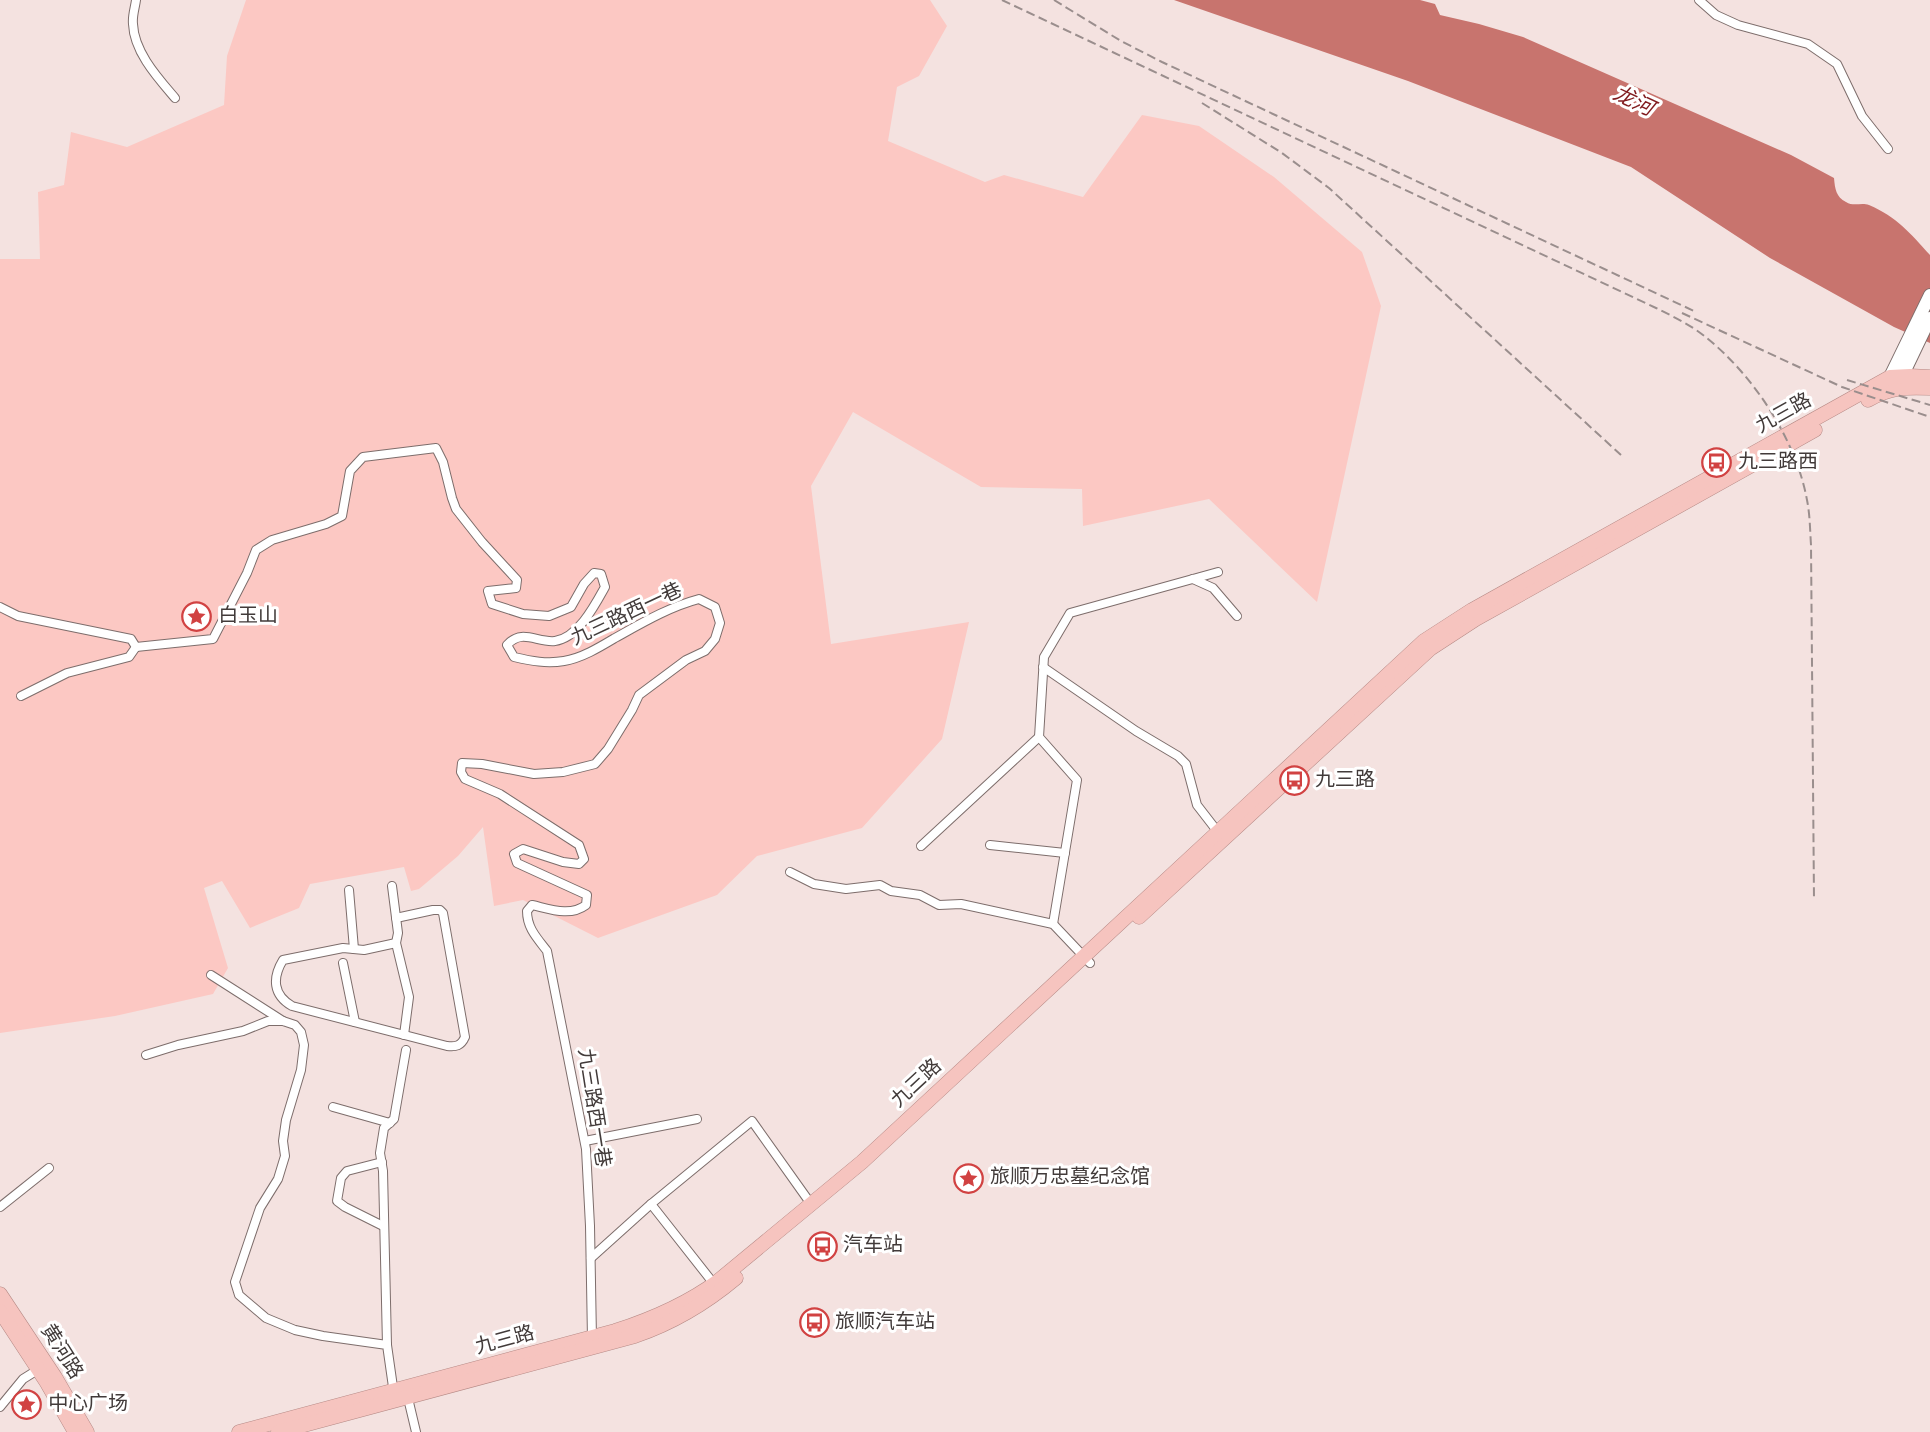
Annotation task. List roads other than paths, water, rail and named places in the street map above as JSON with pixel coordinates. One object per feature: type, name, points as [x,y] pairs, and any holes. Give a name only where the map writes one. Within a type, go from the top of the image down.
[{"type":"highway","points":[[1896,380],[1930,377]]},
{"type":"highway","points":[[1896,380],[1930,388]]},
{"type":"highway","name":"九三路","points":[[239,1432],[400,1394],[592,1343],[654,1329],[686,1314],[720,1292],[867,1168],[1220,835],[1416,660],[1445,638],[1881,392],[1896,380]]},
{"type":"highway","name":"九三路","points":[[592,1343],[667,1312],[714,1284],[862,1162],[1087,959]]},
{"type":"highway","name":"黄河路","points":[[0,1294],[55,1377],[87,1432]]},
{"type":"highway","name":"黄河路","points":[[0,1311],[39,1369],[75,1432]]},
{"type":"highway","name":"九三路","points":[[278,1432],[400,1394]]},
{"type":"main road","points":[[1896,380],[1930,295]]},
{"type":"main road","points":[[1913,341],[1930,318]]},
{"type":"street","points":[[136,0],[133,25],[137,42],[153,71],[175,98]]},
{"type":"street","points":[[1699,0],[1716,15],[1738,25],[1808,44],[1838,64],[1862,116],[1888,149]]},
{"type":"street","name":"九三路西一巷","points":[[136,646],[213,639],[247,573],[256,550],[272,540],[326,524],[342,516],[350,471],[363,457],[436,448],[448,478],[456,509],[517,580],[516,588],[488,591],[492,604],[523,614],[549,616],[571,607],[584,584],[594,573],[601,574],[605,587],[590,614],[574,632],[557,641],[513,638],[507,645],[514,657],[537,662],[566,661],[595,650],[650,619],[683,604],[699,600],[715,607],[720,623],[715,639],[705,651],[686,660],[639,695],[608,749],[595,764],[563,772],[534,774],[482,764],[462,764],[461,772],[465,779],[500,794],[579,845],[584,858],[579,864],[563,862],[523,849],[514,854],[517,863],[586,895],[586,905],[578,911],[558,911],[532,905],[527,911],[527,922],[532,933],[548,951],[585,1141],[591,1258],[592,1343]]},
{"type":"street","points":[[921,846],[1039,737],[1044,657],[1070,613],[1218,572]]},
{"type":"street","points":[[1193,579],[1213,588],[1237,616]]},
{"type":"street","points":[[0,607],[18,616],[131,639],[136,646],[129,657],[67,673],[21,696]]},
{"type":"street","points":[[1043,667],[1136,731],[1178,756],[1186,764],[1190,773],[1197,805],[1220,835]]},
{"type":"street","points":[[1039,737],[1077,780],[1053,924]]},
{"type":"street","points":[[990,845],[1065,853]]},
{"type":"street","points":[[790,872],[814,884],[846,889],[880,885],[891,891],[920,895],[939,905],[961,904],[1053,924],[1087,959]]},
{"type":"street","points":[[392,886],[398,933],[396,943],[409,997],[404,1035]]},
{"type":"street","points":[[349,890],[354,949]]},
{"type":"street","points":[[396,918],[433,910],[440,910],[443,913],[465,1037],[456,1047],[292,1006],[284,1001],[277,988],[276,978],[283,960],[343,948],[364,950],[396,943]]},
{"type":"street","points":[[343,963],[355,1022]]},
{"type":"street","points":[[211,975],[283,1021],[295,1025],[301,1032],[303,1046],[301,1070],[286,1120],[283,1141],[285,1156],[278,1179],[260,1208],[235,1282],[239,1295],[266,1318],[295,1330],[387,1345]]},
{"type":"street","points":[[272,1013],[284,1001]]},
{"type":"street","points":[[146,1055],[178,1045],[243,1031],[268,1021],[283,1021]]},
{"type":"street","points":[[406,1050],[394,1119],[384,1128],[380,1153],[387,1345],[400,1394],[416,1432]]},
{"type":"street","points":[[333,1107],[390,1123]]},
{"type":"street","points":[[585,1141],[697,1119]]},
{"type":"street","points":[[591,1258],[651,1204],[752,1121],[811,1204]]},
{"type":"street","points":[[382,1162],[347,1171],[341,1178],[337,1201],[383,1226]]},
{"type":"street","points":[[0,1207],[49,1168]]},
{"type":"street","points":[[651,1204],[714,1284]]},
{"type":"street","points":[[0,1407],[23,1379],[39,1369]]},
{"type":"water","name":"龙河","points":[[1174,0],[1420,0],[1435,4],[1440,15],[1523,37],[1791,155],[1834,178],[1837,192],[1843,200],[1852,204],[1869,205],[1895,220],[1930,255],[1930,343],[1894,327],[1770,258],[1631,167],[1408,81]]},
{"type":"railway","points":[[1002,0],[1668,314],[1703,335],[1738,368],[1755,388],[1782,431],[1801,477],[1808,506],[1811,545],[1814,899]]},
{"type":"railway","points":[[1054,0],[1121,41],[1162,62],[1694,311]]},
{"type":"railway","points":[[1202,103],[1282,153],[1329,188],[1621,455]]},
{"type":"railway","points":[[1682,313],[1842,387],[1930,417]]},
{"type":"railway","points":[[1847,380],[1930,405]]},
{"type":"place","name":"九三路西","points":[[1717,463]]},
{"type":"place","name":"白玉山","points":[[197,617]]},
{"type":"place","name":"九三路","points":[[1294,781]]},
{"type":"place","name":"旅顺万忠墓纪念馆","points":[[969,1178]]},
{"type":"place","name":"汽车站","points":[[822,1246]]},
{"type":"place","name":"旅顺汽车站","points":[[814,1323]]},
{"type":"place","name":"中心广场","points":[[27,1405]]}]
